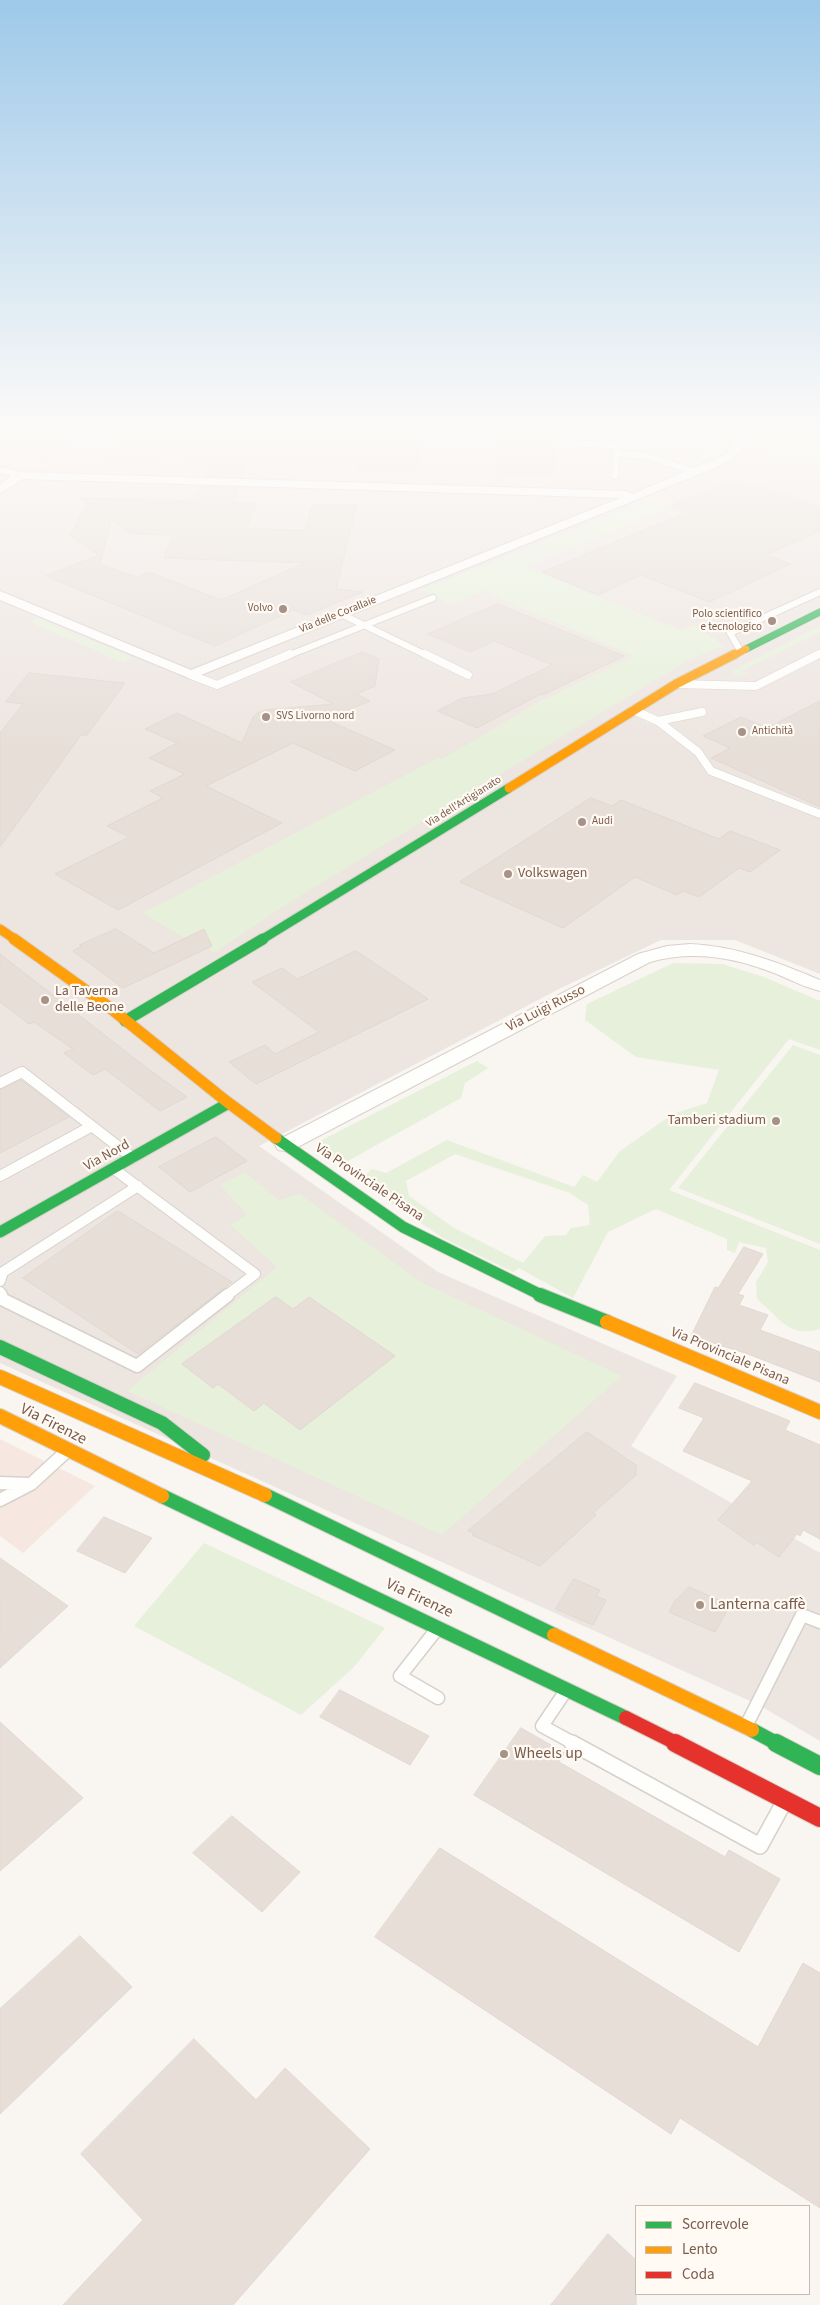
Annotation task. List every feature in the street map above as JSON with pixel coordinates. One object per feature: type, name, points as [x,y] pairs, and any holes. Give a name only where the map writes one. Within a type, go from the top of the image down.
[{"type":"street","name":"Via delle Corallaie","points":[[191,675],[533,537]]},
{"type":"street","points":[[0,595],[191,675]]},
{"type":"street","name":"Via dell'Artigianato","points":[[125,1021],[394,860],[676,684],[740,650],[820,612]]},
{"type":"street","name":"Via Provinciale Pisana","points":[[0,929],[58,969],[228,1104],[403,1227],[525,1289],[745,1378],[820,1412]]},
{"type":"street","name":"Via Luigi Russo","points":[[285,1145],[644,958],[660,953],[687,949],[734,953],[820,986]]},
{"type":"street","name":"Via Nord","points":[[0,1232],[228,1104]]},
{"type":"street","name":"Via Firenze","points":[[0,1347],[162,1423],[233,1480]]},
{"type":"street","name":"Via Firenze","points":[[0,1377],[233,1480],[746,1726],[820,1766]]},
{"type":"street","name":"Via Firenze","points":[[0,1416],[68,1451],[439,1626],[786,1799],[820,1818]]},
{"type":"lane","points":[[740,650],[730,633],[820,592]]},
{"type":"lane","points":[[191,675],[217,685],[363,624],[433,598]]},
{"type":"lane","points":[[341,614],[468,675]]},
{"type":"lane","points":[[676,684],[756,686],[820,654]]},
{"type":"lane","points":[[633,710],[658,721],[698,752],[711,771],[820,814]]},
{"type":"lane","points":[[658,721],[702,712]]},
{"type":"lane","points":[[0,1083],[22,1072],[134,1158]]},
{"type":"lane","points":[[0,1176],[92,1126]]},
{"type":"lane","points":[[0,1292],[2,1299],[137,1366],[255,1274],[114,1169]]},
{"type":"lane","points":[[0,1280],[4,1272],[134,1183]]},
{"type":"lane","points":[[0,1500],[31,1484],[68,1451]]},
{"type":"lane","points":[[0,1484],[31,1484]]},
{"type":"lane","points":[[746,1726],[802,1614],[820,1622]]},
{"type":"lane","points":[[438,1698],[400,1676],[439,1626]]},
{"type":"lane","points":[[567,1690],[542,1726],[760,1846],[786,1799]]},
{"type":"shaded area","points":[[0,537],[820,537],[820,974],[735,940],[661,940],[561,988],[259,1146],[438,1272],[677,1376],[631,1446],[820,1553],[820,1741],[759,1705],[0,1363]]},
{"type":"shaded area","points":[[0,1439],[95,1486],[23,1553],[0,1536]]},
{"type":"green space","points":[[556,537],[599,537],[525,567],[680,630],[695,625],[724,646],[685,662],[287,904],[214,953],[196,938],[189,941],[143,913],[438,758],[442,759],[539,702],[634,656],[483,591],[451,604],[421,590]]},
{"type":"green space","points":[[38,618],[131,657],[124,663],[30,622]]},
{"type":"green space","points":[[820,626],[820,632],[742,671],[748,674],[738,676],[730,672]]},
{"type":"green space","points":[[673,963],[722,964],[764,977],[820,1001],[820,1050],[789,1039],[669,1190],[820,1250],[820,1329],[800,1331],[792,1328],[778,1319],[757,1299],[756,1282],[768,1262],[766,1248],[739,1242],[735,1253],[727,1250],[727,1239],[656,1209],[608,1232],[573,1298],[519,1268],[513,1272],[443,1238],[359,1181],[372,1169],[386,1173],[447,1140],[574,1187],[583,1175],[597,1182],[620,1151],[673,1114],[707,1103],[719,1070],[636,1057],[585,1020],[587,1004]],"holes":[[[455,1154],[570,1193],[588,1205],[590,1225],[571,1228],[566,1235],[545,1236],[523,1263],[454,1228],[409,1196],[406,1181]]]},
{"type":"green space","name":"Tamberi stadium","points":[[793,1045],[820,1055],[820,1244],[678,1188]]},
{"type":"green space","points":[[477,1061],[488,1068],[465,1083],[461,1098],[346,1162],[330,1160],[318,1150],[320,1141]]},
{"type":"green space","points":[[245,1172],[279,1200],[300,1194],[421,1282],[622,1376],[442,1535],[127,1391],[277,1267],[230,1225],[247,1215],[220,1185]],"holes":[[[276,1297],[293,1309],[309,1297],[395,1356],[300,1430],[264,1403],[254,1410],[218,1384],[213,1387],[182,1364]]]},
{"type":"green space","points":[[204,1543],[385,1628],[354,1667],[301,1715],[134,1626]]},
{"type":"building","points":[[71,537],[107,537],[100,564],[137,577],[149,572],[221,600],[305,563],[164,558],[172,537],[349,537],[336,589],[363,592],[307,615],[293,610],[215,646],[46,576],[99,555]]},
{"type":"building","points":[[628,537],[807,537],[766,555],[791,564],[709,602],[641,575],[598,595],[542,572]]},
{"type":"building","points":[[498,604],[624,656],[543,695],[541,694],[477,728],[437,711],[462,698],[492,694],[552,665],[494,641],[470,652],[428,634]]},
{"type":"building","points":[[363,652],[379,659],[375,686],[357,694],[370,701],[325,719],[395,750],[355,771],[293,743],[206,786],[282,823],[118,910],[55,874],[129,837],[107,826],[163,798],[150,791],[185,774],[149,758],[177,743],[145,729],[177,713],[242,743],[253,717],[257,713],[266,710],[333,704],[291,682]]},
{"type":"building","points":[[29,673],[125,683],[87,735],[81,735],[0,847],[0,733],[23,704],[6,702]]},
{"type":"building","points":[[820,701],[820,807],[711,758],[730,748],[703,736],[741,717],[767,728]]},
{"type":"building","points":[[591,798],[612,806],[621,800],[719,839],[730,831],[780,850],[750,872],[739,868],[699,897],[683,891],[677,895],[635,877],[563,928],[460,882]]},
{"type":"building","points":[[116,929],[154,953],[204,929],[212,946],[123,988],[73,951],[82,946],[80,945]]},
{"type":"building","points":[[356,951],[428,999],[256,1084],[229,1062],[265,1045],[275,1054],[319,1032],[252,982],[282,968],[297,979]]},
{"type":"building","points":[[0,954],[187,1097],[160,1111],[105,1069],[93,1075],[64,1053],[73,1049],[34,1022],[29,1024],[0,1002]]},
{"type":"building","points":[[21,1080],[69,1117],[0,1153],[0,1090]]},
{"type":"building","points":[[216,1137],[247,1161],[190,1192],[159,1167]]},
{"type":"building","points":[[118,1211],[232,1282],[138,1354],[23,1278]]},
{"type":"building","points":[[744,1247],[763,1254],[738,1294],[744,1296],[739,1305],[768,1315],[760,1330],[820,1352],[820,1382],[748,1354],[691,1336],[715,1287],[718,1288]]},
{"type":"building","points":[[276,1297],[293,1309],[309,1297],[395,1356],[300,1430],[264,1403],[254,1411],[218,1384],[213,1388],[182,1364]]},
{"type":"building","points":[[695,1383],[790,1421],[785,1430],[820,1445],[820,1539],[803,1530],[800,1536],[797,1534],[779,1557],[756,1542],[754,1545],[718,1520],[752,1481],[683,1451],[704,1418],[679,1408]]},
{"type":"building","points":[[587,1432],[636,1465],[636,1475],[593,1513],[596,1515],[540,1566],[472,1535],[475,1533],[468,1531]]},
{"type":"building","points":[[104,1517],[152,1538],[125,1573],[77,1551]]},
{"type":"building","points":[[0,1558],[68,1606],[0,1668]]},
{"type":"building","points":[[574,1579],[600,1590],[596,1596],[606,1600],[593,1625],[556,1609]]},
{"type":"building","points":[[689,1587],[730,1605],[715,1632],[669,1612],[675,1601]]},
{"type":"building","points":[[340,1690],[429,1736],[410,1765],[320,1717]]},
{"type":"building","points":[[0,1722],[83,1798],[0,1871]]},
{"type":"building","points":[[521,1728],[565,1753],[559,1762],[725,1857],[729,1850],[780,1879],[739,1952],[474,1795]]},
{"type":"building","points":[[232,1816],[300,1872],[262,1912],[193,1853]]},
{"type":"building","points":[[440,1848],[758,2047],[803,1963],[820,1973],[820,2208],[680,2118],[671,2134],[375,1937]]},
{"type":"building","points":[[80,1936],[132,1987],[0,2114],[0,2009]]},
{"type":"building","points":[[194,2039],[256,2100],[285,2068],[370,2149],[233,2305],[63,2305],[143,2220],[81,2154]]},
{"type":"building","points":[[608,2234],[635,2259],[636,2305],[551,2305]]},
{"type":"traffic: fast","points":[[746,649],[820,612]]},
{"type":"traffic: fast","points":[[125,1021],[394,860],[509,788]]},
{"type":"traffic: fast","points":[[0,1232],[227,1104]]},
{"type":"traffic: fast","points":[[276,1138],[403,1227],[525,1289],[607,1322]]},
{"type":"traffic: fast","points":[[0,1347],[162,1423],[203,1455]]},
{"type":"traffic: fast","points":[[265,1495],[554,1635]]},
{"type":"traffic: fast","points":[[162,1496],[626,1718]]},
{"type":"traffic: fast","points":[[752,1730],[820,1766]]},
{"type":"traffic: slow","points":[[509,788],[676,684],[746,649]]},
{"type":"traffic: slow","points":[[0,929],[109,1007],[226,1101],[276,1138]]},
{"type":"traffic: slow","points":[[607,1322],[820,1412]]},
{"type":"traffic: slow","points":[[0,1377],[265,1495]]},
{"type":"traffic: slow","points":[[0,1416],[162,1496]]},
{"type":"traffic: slow","points":[[554,1635],[752,1730]]},
{"type":"traffic: jam","points":[[626,1718],[820,1818]]},
{"type":"place","name":"Volvo","points":[[283,609]]},
{"type":"place","name":"Polo scientifico e tecnologico","points":[[772,621]]},
{"type":"place","name":"SVS Livorno nord","points":[[266,717]]},
{"type":"place","name":"Antichità","points":[[742,732]]},
{"type":"place","name":"Audi","points":[[582,822]]},
{"type":"place","name":"Volkswagen","points":[[508,874]]},
{"type":"place","name":"La Taverna delle Beone","points":[[45,1000]]},
{"type":"place","name":"Tamberi stadium","points":[[776,1121]]},
{"type":"place","name":"Lanterna caffè","points":[[700,1605]]},
{"type":"place","name":"Wheels up","points":[[504,1754]]}]
